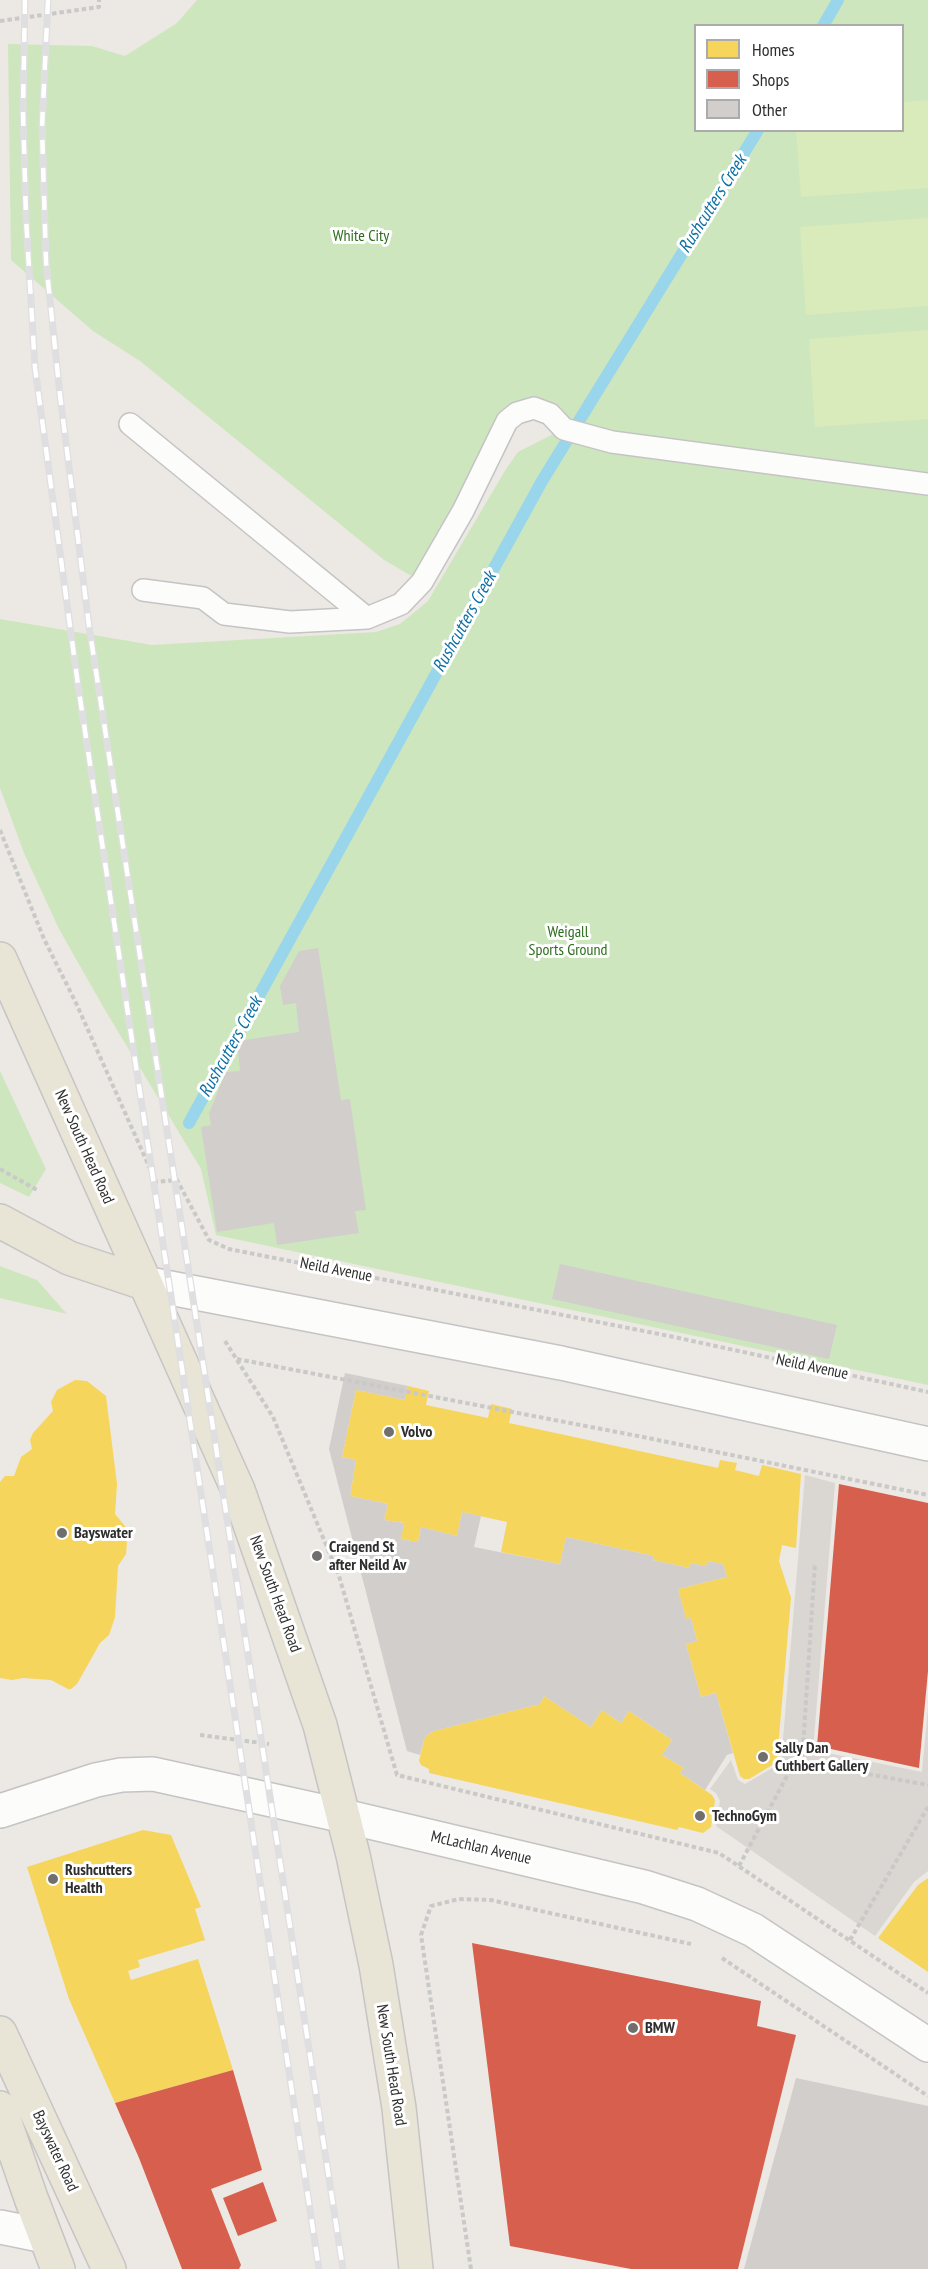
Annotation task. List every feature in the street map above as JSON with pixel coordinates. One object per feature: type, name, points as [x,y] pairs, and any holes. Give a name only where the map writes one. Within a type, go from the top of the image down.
[{"type":"main road","name":"New South Head Road","points":[[0,959],[238,1490],[317,1715],[344,1816],[376,1965],[399,2108],[417,2265]]},
{"type":"main road","points":[[0,1221],[69,1258],[144,1283],[561,1363],[928,1444]]},
{"type":"main road","name":"McLachlan Avenue","points":[[0,1811],[96,1780],[138,1773],[153,1774],[344,1816],[644,1887],[697,1904],[753,1930],[928,2046]]},
{"type":"main road","name":"Bayswater Road","points":[[0,2033],[109,2269]]},
{"type":"main road","points":[[0,2108],[58,2269]]},
{"type":"main road","points":[[0,2227],[45,2236]]},
{"type":"lane","points":[[143,590],[203,598],[224,614],[265,619],[323,622],[367,618],[400,604],[422,582],[463,511],[507,421],[517,413],[534,408],[550,414],[564,429],[612,442],[928,484]]},
{"type":"lane","points":[[130,424],[367,618]]},
{"type":"path","points":[[0,21],[99,7],[99,0]]},
{"type":"path","name":"Neild Avenue","points":[[0,830],[44,939],[76,1003],[156,1182],[177,1180],[209,1240],[229,1249],[674,1337],[928,1392]]},
{"type":"path","points":[[0,1169],[38,1190]]},
{"type":"path","points":[[225,1341],[273,1417],[339,1576],[397,1775]]},
{"type":"path","points":[[237,1359],[643,1437],[928,1495]]},
{"type":"path","points":[[739,1866],[788,1774],[802,1762],[815,1563]]},
{"type":"path","points":[[200,1735],[269,1744]]},
{"type":"path","points":[[802,1762],[928,1785]]},
{"type":"path","points":[[849,1940],[928,1807]]},
{"type":"path","points":[[471,2269],[421,1935],[431,1906],[459,1899],[491,1900],[694,1945]]},
{"type":"path","points":[[715,1954],[928,2096]]},
{"type":"green space","name":"Weigall Sports Ground","points":[[197,0],[928,0],[928,1385],[216,1235],[201,1169],[59,929],[24,853],[0,788],[0,619],[152,645],[376,632],[400,624],[428,601],[518,452],[563,429],[517,413],[422,582],[384,560],[140,361],[93,331],[11,260],[8,44],[92,46],[125,56],[177,23]]},
{"type":"green space","points":[[928,100],[928,188],[801,197],[796,132],[904,132],[904,102]]},
{"type":"green space","points":[[928,218],[928,306],[806,315],[800,227]]},
{"type":"green space","points":[[928,330],[928,419],[815,427],[809,339]]},
{"type":"green space","points":[[0,1071],[46,1169],[29,1197],[0,1183]]},
{"type":"green space","points":[[0,1266],[37,1280],[67,1314],[0,1298]]},
{"type":"shaded area","points":[[805,1475],[835,1483],[813,1750],[922,1772],[928,1708],[928,1871],[914,1882],[875,1936],[716,1826],[720,1801],[716,1793],[710,1789],[731,1760],[738,1780],[745,1784],[781,1763]]},
{"type":"building: Homes","name":"Bayswater","points":[[75,1380],[87,1381],[106,1396],[117,1484],[115,1514],[125,1526],[127,1542],[126,1554],[118,1566],[115,1617],[109,1635],[100,1643],[77,1684],[68,1689],[51,1680],[0,1678],[0,1482],[5,1476],[14,1476],[21,1457],[32,1449],[30,1440],[33,1433],[53,1411],[51,1402],[57,1390]]},
{"type":"building: Homes","points":[[408,1386],[429,1391],[426,1405],[488,1418],[491,1404],[512,1409],[509,1423],[718,1468],[720,1460],[737,1463],[735,1470],[759,1476],[762,1465],[801,1474],[796,1548],[782,1545],[779,1561],[791,1598],[777,1760],[774,1764],[749,1779],[740,1776],[716,1693],[701,1697],[686,1644],[697,1641],[691,1618],[686,1619],[678,1589],[727,1577],[723,1564],[708,1561],[706,1566],[691,1563],[689,1568],[653,1560],[654,1556],[566,1537],[560,1564],[501,1552],[507,1522],[462,1512],[457,1536],[421,1527],[418,1542],[401,1539],[404,1523],[384,1520],[388,1504],[350,1496],[356,1460],[342,1457],[356,1390],[405,1400]]},
{"type":"building: Homes","points":[[544,1696],[591,1727],[602,1710],[621,1723],[629,1711],[672,1740],[662,1755],[684,1768],[680,1773],[712,1795],[715,1800],[711,1827],[703,1833],[679,1827],[677,1830],[429,1773],[429,1769],[421,1765],[419,1761],[424,1740],[434,1731],[540,1704]]},
{"type":"building: Homes","points":[[143,1830],[171,1835],[201,1907],[195,1909],[205,1940],[138,1960],[140,1967],[128,1971],[131,1980],[198,1959],[233,2070],[115,2103],[69,1999],[27,1867]]},
{"type":"building: Homes","points":[[928,1878],[928,1972],[878,1938],[918,1885]]},
{"type":"building: Shops","points":[[839,1484],[928,1503],[928,1671],[919,1768],[817,1746]]},
{"type":"building: Shops","points":[[472,1943],[761,2001],[757,2026],[796,2035],[738,2269],[631,2269],[510,2246]]},
{"type":"building: Shops","points":[[233,2070],[262,2170],[211,2189],[241,2265],[239,2269],[182,2269],[115,2103]]},
{"type":"building: Shops","points":[[263,2182],[277,2221],[238,2236],[223,2198]]},
{"type":"building: Other","points":[[318,948],[341,1100],[350,1099],[366,1210],[355,1211],[359,1233],[277,1245],[274,1223],[217,1232],[201,1127],[211,1125],[209,1113],[226,1072],[240,1071],[237,1041],[299,1032],[296,1003],[283,1005],[280,986],[299,951]]},
{"type":"building: Other","points":[[560,1264],[837,1325],[829,1359],[552,1299]]},
{"type":"building: Other","points":[[345,1373],[408,1386],[405,1400],[356,1390],[342,1457],[356,1460],[350,1496],[388,1504],[384,1520],[404,1523],[401,1539],[418,1542],[421,1527],[457,1536],[462,1512],[481,1516],[474,1547],[560,1564],[566,1537],[654,1556],[653,1560],[689,1568],[691,1563],[706,1566],[708,1561],[723,1564],[727,1577],[678,1589],[686,1619],[691,1618],[697,1641],[686,1644],[701,1697],[716,1693],[733,1753],[727,1755],[705,1790],[680,1773],[684,1768],[662,1755],[672,1740],[629,1711],[621,1723],[602,1710],[591,1727],[544,1696],[540,1704],[434,1731],[424,1740],[420,1755],[407,1751],[329,1449]]},
{"type":"building: Other","points":[[796,2078],[928,2106],[928,2269],[744,2269]]},
{"type":"waterway","name":"Rushcutters Creek","points":[[824,24],[838,0]]},
{"type":"waterway","name":"Rushcutters Creek","points":[[189,1123],[542,481],[757,132]]},
{"type":"railway","points":[[25,0],[23,111],[26,218],[35,368],[78,685],[319,2269]]},
{"type":"railway","points":[[48,0],[42,127],[46,262],[89,626],[343,2269]]},
{"type":"place","name":"Volvo","points":[[389,1432]]},
{"type":"place","name":"Bayswater","points":[[62,1533]]},
{"type":"place","name":"Craigend St after Neild Av","points":[[317,1556]]},
{"type":"place","name":"Sally Dan Cuthbert Gallery","points":[[763,1757]]},
{"type":"place","name":"TechnoGym","points":[[700,1816]]},
{"type":"place","name":"Rushcutters Health","points":[[53,1879]]},
{"type":"place","name":"BMW","points":[[633,2028]]},
{"type":"park label","name":"White City","points":[[361,236]]}]
